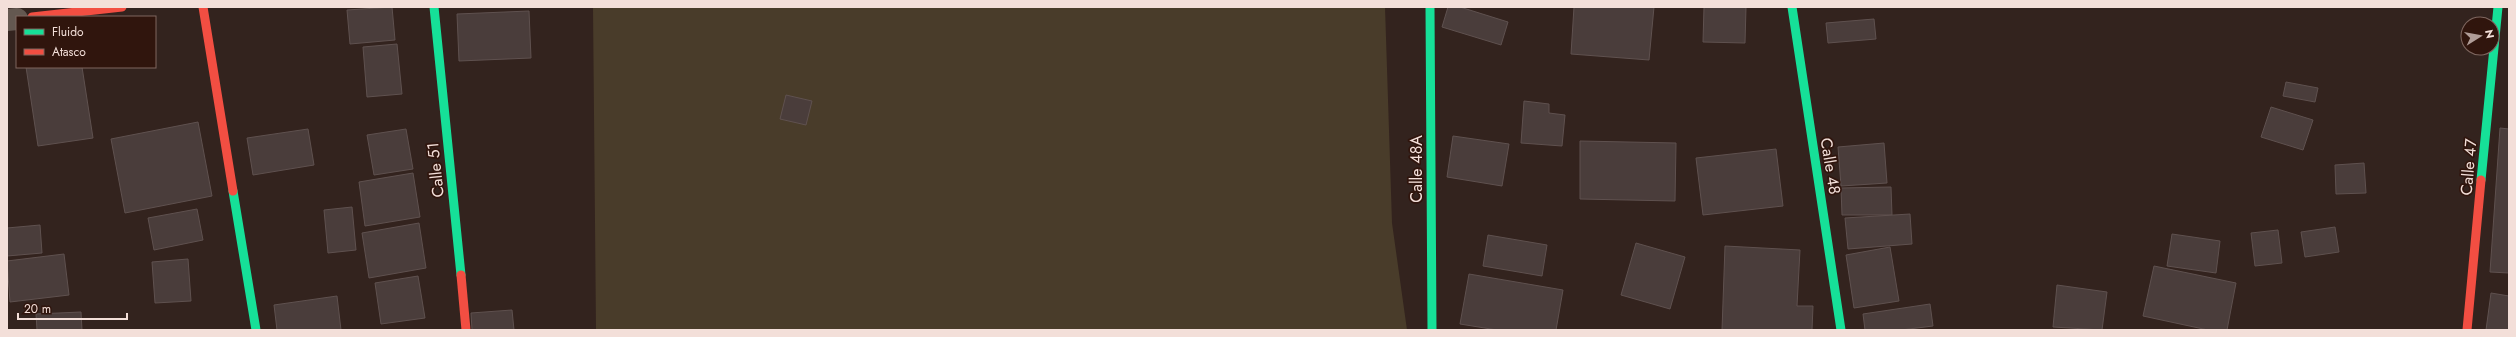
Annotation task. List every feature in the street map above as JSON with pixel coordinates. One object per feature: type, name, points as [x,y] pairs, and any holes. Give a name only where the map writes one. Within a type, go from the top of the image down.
[{"type":"street","points":[[41,16],[122,7]]},
{"type":"street","points":[[203,7],[256,330]]},
{"type":"street","name":"Calle 51","points":[[434,7],[466,330]]},
{"type":"street","name":"Calle 48A","points":[[1430,7],[1432,330]]},
{"type":"street","name":"Calle 48","points":[[1792,7],[1842,330]]},
{"type":"street","name":"Calle 47","points":[[2467,330],[2498,7]]},
{"type":"shaded area","points":[[593,7],[1385,7],[1392,223],[1407,330],[596,330]]},
{"type":"building","points":[[392,7],[395,40],[350,44],[347,10]]},
{"type":"building","points":[[1448,7],[1460,7],[1508,22],[1501,45],[1442,27]]},
{"type":"building","points":[[1574,7],[1654,7],[1649,60],[1571,54]]},
{"type":"building","points":[[1704,7],[1746,7],[1745,43],[1703,42]]},
{"type":"building","points":[[529,11],[531,58],[459,61],[457,14]]},
{"type":"building","points":[[1874,19],[1876,39],[1828,43],[1826,23]]},
{"type":"building","points":[[397,44],[402,94],[367,97],[363,47]]},
{"type":"building","points":[[26,68],[82,68],[93,138],[38,146]]},
{"type":"building","points":[[2286,82],[2318,88],[2315,102],[2283,96]]},
{"type":"building","points":[[786,95],[812,101],[806,125],[780,119]]},
{"type":"building","points":[[1524,101],[1549,104],[1549,113],[1565,115],[1562,146],[1521,143]]},
{"type":"building","points":[[2271,107],[2313,120],[2303,150],[2261,137]]},
{"type":"building","points":[[198,122],[212,196],[125,213],[111,139]]},
{"type":"building","points":[[2500,128],[2509,129],[2509,273],[2490,272]]},
{"type":"building","points":[[308,129],[314,165],[253,175],[247,138]]},
{"type":"building","points":[[406,129],[413,169],[374,175],[367,135]]},
{"type":"building","points":[[1453,136],[1509,144],[1502,186],[1447,177]]},
{"type":"building","points":[[1580,141],[1676,143],[1675,201],[1580,199]]},
{"type":"building","points":[[1884,143],[1887,183],[1841,186],[1838,147]]},
{"type":"building","points":[[1776,149],[1783,206],[1703,215],[1696,158]]},
{"type":"building","points":[[2364,163],[2366,193],[2336,194],[2335,165]]},
{"type":"building","points":[[413,173],[420,217],[365,226],[359,182]]},
{"type":"building","points":[[1891,187],[1892,215],[1842,215],[1841,188]]},
{"type":"building","points":[[352,207],[356,250],[328,253],[324,210]]},
{"type":"building","points":[[197,209],[203,240],[154,250],[148,218]]},
{"type":"building","points":[[1910,214],[1912,244],[1848,249],[1845,218]]},
{"type":"building","points":[[419,223],[426,268],[369,278],[362,233]]},
{"type":"building","points":[[40,225],[42,253],[7,256],[7,228]]},
{"type":"building","points":[[2335,227],[2339,252],[2305,257],[2301,232]]},
{"type":"building","points":[[2278,230],[2282,263],[2255,266],[2251,233]]},
{"type":"building","points":[[2172,234],[2220,241],[2216,273],[2167,266]]},
{"type":"building","points":[[1488,235],[1547,245],[1542,276],[1483,266]]},
{"type":"building","points":[[1636,243],[1685,257],[1670,309],[1621,295]]},
{"type":"building","points":[[1725,246],[1800,250],[1797,306],[1813,306],[1812,330],[1722,330]]},
{"type":"building","points":[[1890,247],[1899,301],[1854,308],[1846,255]]},
{"type":"building","points":[[64,254],[69,295],[10,302],[7,261]]},
{"type":"building","points":[[188,259],[191,301],[155,303],[152,262]]},
{"type":"building","points":[[2154,266],[2236,283],[2227,330],[2208,330],[2143,316]]},
{"type":"building","points":[[1469,274],[1563,290],[1556,330],[1497,330],[1460,324]]},
{"type":"building","points":[[418,276],[425,318],[381,324],[375,283]]},
{"type":"building","points":[[2057,285],[2107,292],[2102,330],[2053,327]]},
{"type":"building","points":[[2491,293],[2509,296],[2509,330],[2486,330]]},
{"type":"building","points":[[337,296],[341,330],[277,330],[274,305]]},
{"type":"building","points":[[1930,304],[1933,326],[1901,330],[1865,330],[1863,314]]},
{"type":"building","points":[[512,310],[514,330],[472,330],[471,313]]},
{"type":"building","points":[[81,312],[82,330],[37,330],[36,314]]},
{"type":"traffic: fast","points":[[434,7],[461,275]]},
{"type":"traffic: fast","points":[[1430,7],[1432,330]]},
{"type":"traffic: fast","points":[[1792,7],[1841,330]]},
{"type":"traffic: fast","points":[[2481,180],[2498,7]]},
{"type":"traffic: fast","points":[[233,191],[256,330]]},
{"type":"traffic: jam","points":[[41,16],[122,7]]},
{"type":"traffic: jam","points":[[203,7],[233,191]]},
{"type":"traffic: jam","points":[[2467,330],[2481,180]]},
{"type":"traffic: jam","points":[[461,275],[466,330]]}]
